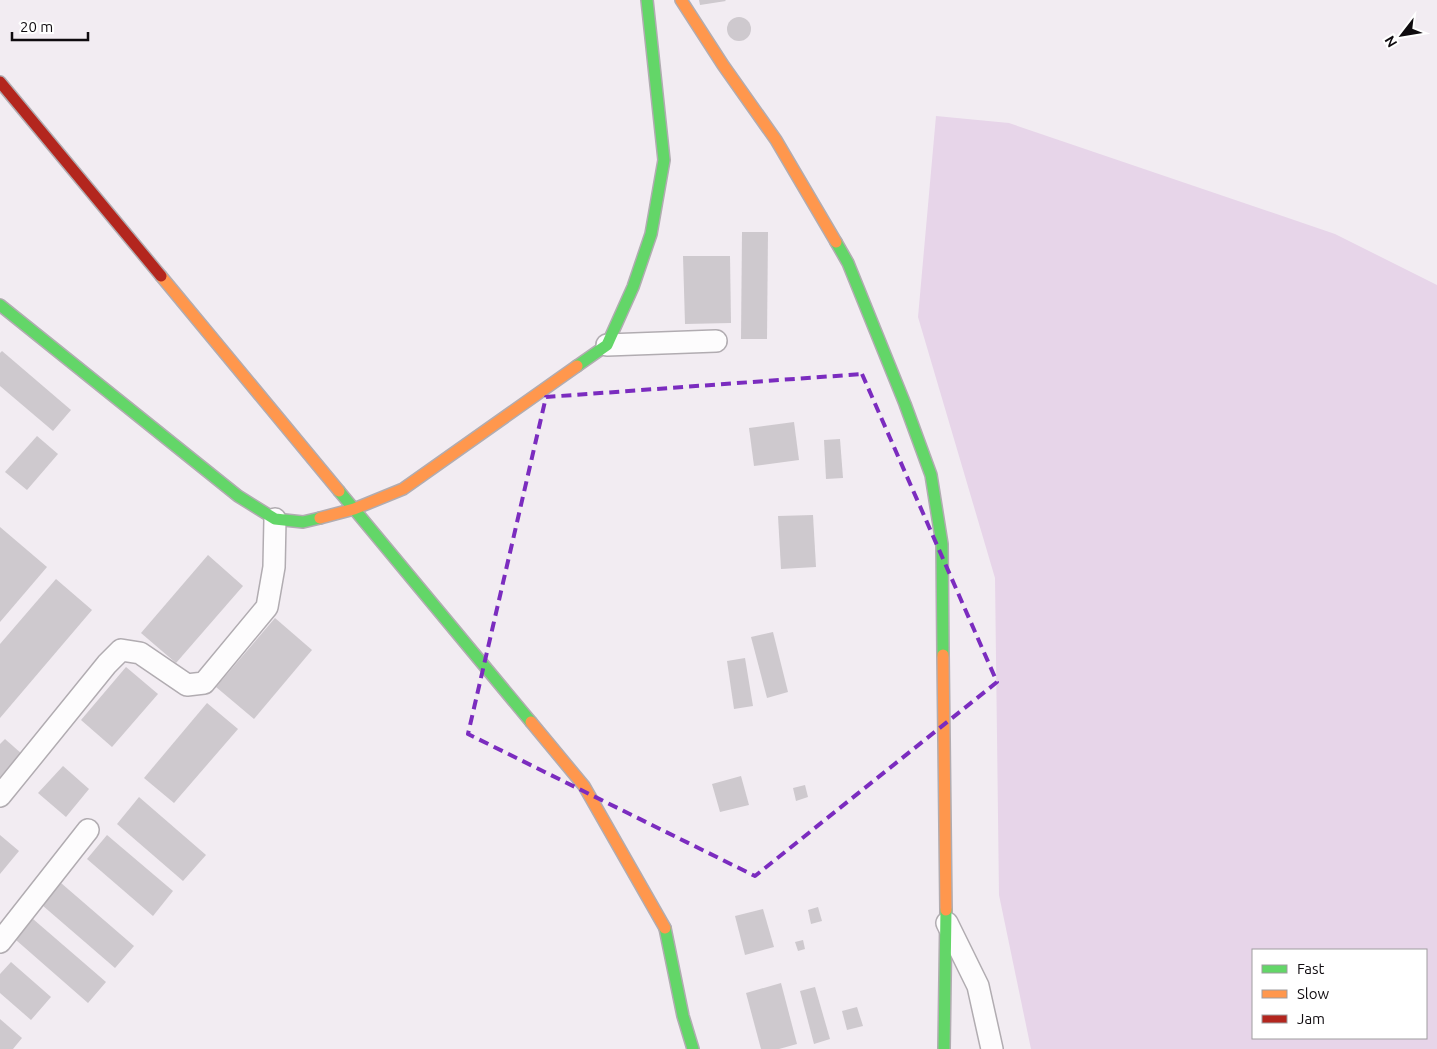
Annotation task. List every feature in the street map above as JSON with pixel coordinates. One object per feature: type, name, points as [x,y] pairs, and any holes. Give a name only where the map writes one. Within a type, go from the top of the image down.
[{"type":"street","points":[[0,305],[238,496],[275,519],[304,522],[354,509],[403,489],[607,345],[634,287],[651,234],[664,160],[647,0]]},
{"type":"street","points":[[681,0],[723,65],[776,140],[848,263],[905,404],[931,475],[942,544],[946,923],[944,1049]]},
{"type":"street","points":[[0,82],[584,786],[664,925],[683,1016],[693,1049]]},
{"type":"street","points":[[607,345],[716,341]]},
{"type":"street","points":[[0,796],[107,664],[121,650],[140,653],[187,685],[204,683],[267,607],[274,567],[275,519]]},
{"type":"street","points":[[0,942],[88,830]]},
{"type":"street","points":[[946,923],[978,986],[992,1049]]},
{"type":"highlighted area","points":[[862,374],[997,682],[755,876],[468,734],[546,397]]},
{"type":"shaded area","points":[[936,116],[1009,123],[1335,234],[1437,285],[1437,1049],[1031,1049],[999,895],[995,578],[918,317]]},
{"type":"building","points":[[699,0],[725,0],[726,1],[700,5]]},
{"type":"building","points":[[739,17],[748,20],[751,29],[748,38],[739,41],[730,38],[727,29],[730,20]]},
{"type":"building","points":[[742,232],[768,232],[767,339],[741,339]]},
{"type":"building","points":[[683,256],[730,256],[731,323],[685,324]]},
{"type":"building","points":[[2,351],[71,410],[53,431],[0,386],[0,353]]},
{"type":"building","points":[[794,422],[799,460],[754,466],[749,428]]},
{"type":"building","points":[[37,436],[58,454],[27,490],[5,472]]},
{"type":"building","points":[[840,439],[843,478],[826,479],[824,440]]},
{"type":"building","points":[[813,515],[816,567],[781,569],[778,516]]},
{"type":"building","points":[[0,527],[47,567],[0,622]]},
{"type":"building","points":[[208,555],[243,586],[176,663],[141,633]]},
{"type":"building","points":[[56,579],[92,610],[0,718],[0,644]]},
{"type":"building","points":[[275,618],[312,650],[254,719],[216,687]]},
{"type":"building","points":[[773,632],[788,692],[767,698],[751,637]]},
{"type":"building","points":[[745,658],[753,706],[734,709],[727,661]]},
{"type":"building","points":[[126,667],[158,694],[112,747],[81,720]]},
{"type":"building","points":[[207,703],[238,729],[174,803],[144,778]]},
{"type":"building","points":[[5,739],[22,754],[0,779],[0,744]]},
{"type":"building","points":[[63,766],[89,789],[66,817],[38,793]]},
{"type":"building","points":[[741,776],[749,805],[720,812],[712,784]]},
{"type":"building","points":[[805,785],[808,797],[796,801],[793,788]]},
{"type":"building","points":[[139,797],[206,855],[183,881],[117,824]]},
{"type":"building","points":[[0,835],[19,851],[0,874]]},
{"type":"building","points":[[107,835],[173,891],[153,916],[87,859]]},
{"type":"building","points":[[61,883],[134,946],[115,968],[42,905]]},
{"type":"building","points":[[818,907],[822,921],[811,924],[808,910]]},
{"type":"building","points":[[763,909],[774,947],[745,955],[735,916]]},
{"type":"building","points":[[33,919],[106,982],[88,1003],[16,940]]},
{"type":"building","points":[[803,940],[805,949],[798,951],[795,942]]},
{"type":"building","points":[[11,962],[51,997],[31,1020],[0,993],[0,974]]},
{"type":"building","points":[[781,983],[797,1044],[779,1049],[761,1049],[746,993]]},
{"type":"building","points":[[815,987],[830,1039],[814,1044],[800,991]]},
{"type":"building","points":[[857,1007],[863,1026],[847,1030],[842,1011]]},
{"type":"building","points":[[0,1019],[22,1038],[13,1049],[0,1049]]},
{"type":"traffic: fast","points":[[577,366],[607,345],[633,287],[651,234],[664,160],[647,0]]},
{"type":"traffic: fast","points":[[836,242],[848,263],[905,404],[931,475],[942,544],[943,655]]},
{"type":"traffic: fast","points":[[0,305],[238,496],[275,519],[303,522],[320,518]]},
{"type":"traffic: fast","points":[[339,491],[531,722]]},
{"type":"traffic: fast","points":[[944,1049],[946,910]]},
{"type":"traffic: fast","points":[[665,928],[683,1016],[693,1049]]},
{"type":"traffic: slow","points":[[681,0],[723,65],[776,140],[836,242]]},
{"type":"traffic: slow","points":[[161,276],[339,491]]},
{"type":"traffic: slow","points":[[320,518],[354,509],[403,489],[577,366]]},
{"type":"traffic: slow","points":[[943,655],[946,910]]},
{"type":"traffic: slow","points":[[531,722],[584,786],[665,928]]},
{"type":"traffic: jam","points":[[0,82],[161,276]]}]
